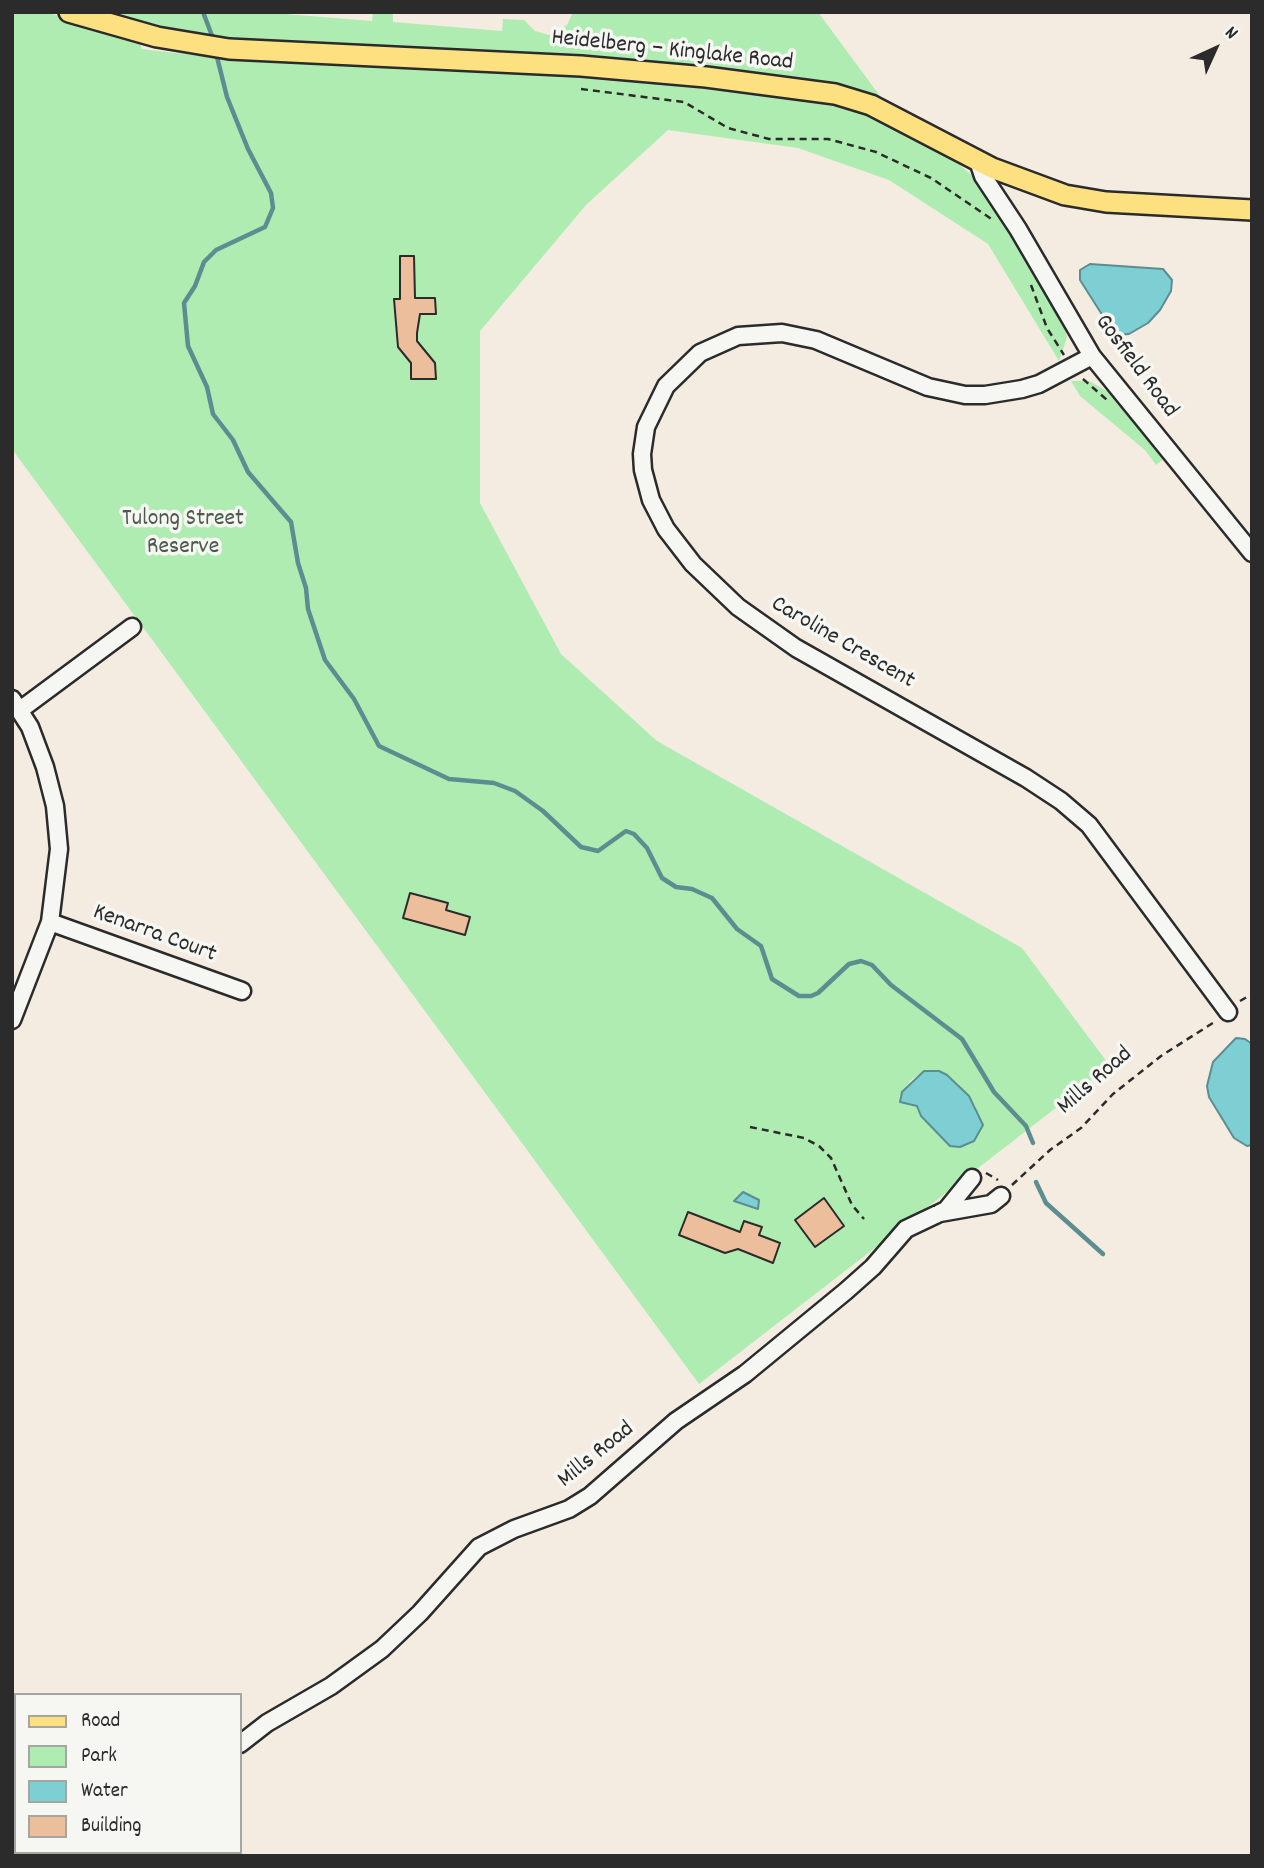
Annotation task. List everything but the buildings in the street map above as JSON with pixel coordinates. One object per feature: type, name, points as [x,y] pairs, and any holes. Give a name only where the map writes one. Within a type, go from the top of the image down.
[{"type":"main road","name":"Heidelberg – Kinglake Road","points":[[69,12],[132,31],[229,49],[581,66],[784,86],[860,100],[978,161],[1042,187],[1087,199],[1252,211]]},
{"type":"street","name":"Gosfield Road","points":[[978,161],[983,176],[1018,229],[1092,356],[1252,553]]},
{"type":"street","name":"Caroline Crescent","points":[[1092,356],[1022,389],[965,395],[928,387],[816,341],[782,333],[738,336],[700,353],[673,376],[659,396],[644,439],[642,454],[646,485],[658,516],[678,547],[709,580],[756,621],[796,648],[1026,778],[1076,813],[1111,851],[1228,1012]]},
{"type":"street","points":[[12,1020],[50,922],[58,872],[55,806],[38,746],[16,704],[132,627]]},
{"type":"street","name":"Kenarra Court","points":[[50,922],[243,991]]},
{"type":"street","name":"Mills Road","points":[[940,1213],[972,1178]]},
{"type":"street","name":"Mills Road","points":[[242,1742],[267,1723],[339,1680],[382,1649],[420,1613],[463,1561],[479,1548],[513,1529],[580,1503],[676,1421],[763,1359],[846,1291],[873,1267],[906,1229],[940,1213],[991,1204],[1000,1196]]},
{"type":"path","points":[[581,89],[684,102],[728,128],[760,137],[796,141],[834,140],[876,152],[930,178],[995,223]]},
{"type":"path","points":[[1029,279],[1051,337],[1092,389],[1112,404]]},
{"type":"path","name":"Mills Road","points":[[1000,1196],[1050,1150],[1087,1123],[1113,1094],[1161,1056],[1228,1012]]},
{"type":"path","points":[[750,1127],[804,1138],[819,1146],[831,1158],[852,1205],[864,1219]]},
{"type":"path","points":[[972,1178],[979,1174],[991,1174],[1001,1184],[1000,1196]]},
{"type":"green space","name":"Tulong Street Reserve","points":[[12,12],[46,12],[141,41],[141,49],[235,60],[235,56],[698,82],[853,106],[949,156],[975,178],[992,201],[1061,316],[1067,337],[1059,361],[988,244],[889,180],[798,148],[668,130],[586,205],[480,331],[480,503],[561,654],[657,741],[1022,948],[1110,1066],[699,1384],[12,449]],"holes":[[[924,1071],[939,1071],[947,1075],[969,1096],[976,1107],[974,1141],[955,1147],[921,1116],[917,1106],[908,1104],[899,1097],[911,1080]],[[824,1199],[844,1226],[815,1247],[795,1220]]]},
{"type":"green space","points":[[98,12],[260,12],[372,21],[373,12],[393,12],[393,22],[502,31],[503,19],[524,20],[535,31],[549,35],[567,25],[573,12],[818,12],[888,107],[868,97],[180,35]]},
{"type":"green space","points":[[1071,381],[1089,381],[1112,394],[1166,457],[1156,465],[1145,450],[1080,396]]},
{"type":"water","points":[[1090,264],[1163,269],[1172,280],[1171,291],[1160,310],[1148,323],[1129,334],[1115,335],[1080,280],[1080,270]]},
{"type":"water","points":[[1236,1038],[1245,1039],[1252,1044],[1252,1145],[1247,1146],[1234,1138],[1209,1097],[1207,1086],[1213,1062]]},
{"type":"water","points":[[924,1071],[939,1071],[947,1075],[969,1096],[983,1125],[974,1141],[960,1147],[950,1146],[921,1116],[917,1106],[900,1102],[902,1092]]},
{"type":"water","points":[[743,1192],[759,1200],[758,1209],[734,1201]]},
{"type":"waterway","points":[[203,12],[214,41]]},
{"type":"waterway","points":[[216,53],[227,97],[248,149],[271,193],[273,208],[265,227],[216,250],[204,262],[195,286],[184,303],[188,346],[207,387],[213,414],[233,440],[248,472],[291,522],[308,609],[325,660],[354,699],[379,746],[449,779],[494,783],[515,791],[543,811],[581,847],[598,851],[626,831],[634,834],[647,848],[662,878],[676,887],[692,889],[712,898],[737,929],[761,946],[772,979],[799,996],[818,993],[849,964],[861,961],[872,965],[891,985],[962,1039],[994,1092],[1026,1126],[1033,1143]]},
{"type":"waterway","points":[[1036,1182],[1046,1203],[1103,1254]]}]
